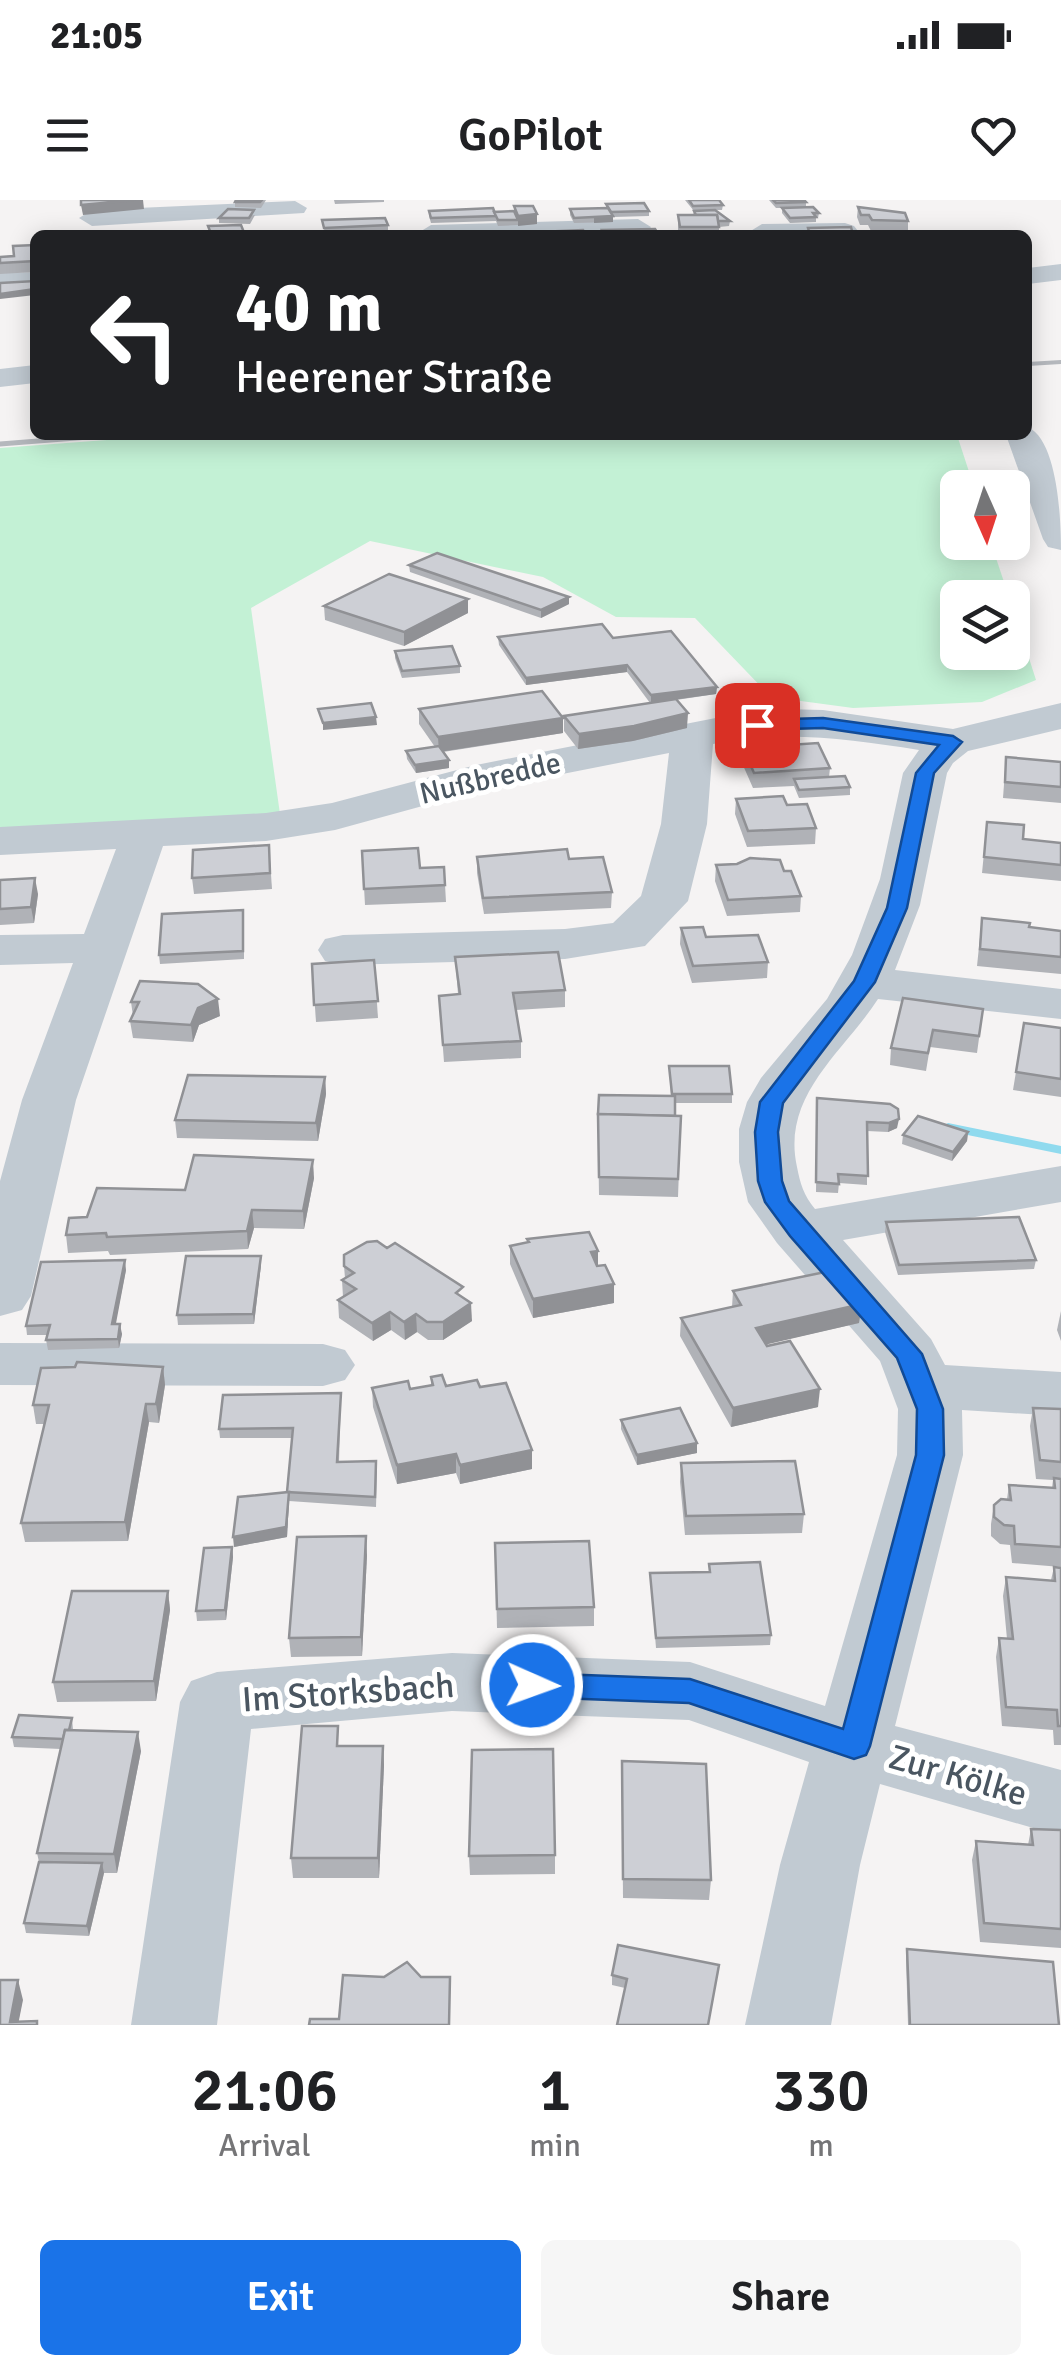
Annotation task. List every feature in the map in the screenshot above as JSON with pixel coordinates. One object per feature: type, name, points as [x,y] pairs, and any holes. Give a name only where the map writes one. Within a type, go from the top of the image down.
[{"type":"street","points":[[92,218],[296,204],[284,230]]},
{"type":"street","points":[[452,230],[551,212],[638,227]]},
{"type":"street","points":[[758,226],[828,230]]},
{"type":"street","points":[[1032,276],[1061,272]]},
{"type":"street","points":[[0,281],[30,280]]},
{"type":"street","points":[[0,378],[30,375]]},
{"type":"street","points":[[1024,440],[1061,539]]},
{"type":"street","points":[[788,2025],[820,1865],[930,1455],[930,1409],[909,1354],[777,1202],[770,1181],[766,1132],[772,1102],[864,982],[897,908],[925,773],[937,755],[953,742],[1061,716]]},
{"type":"street","name":"Nußbredde","points":[[0,841],[249,829],[335,816],[476,778],[782,722],[823,723],[953,742]]},
{"type":"street","points":[[343,950],[565,944],[628,936],[664,901],[684,824],[692,737]]},
{"type":"street","points":[[0,1296],[49,1100],[144,836]]},
{"type":"street","points":[[0,950],[105,948]]},
{"type":"street","points":[[864,982],[1061,1004]]},
{"type":"street","points":[[798,1230],[1061,1184]]},
{"type":"street","points":[[0,1364],[323,1365]]},
{"type":"street","points":[[920,1384],[1061,1394]]},
{"type":"street","name":"Im Storksbach","points":[[174,2025],[217,1702],[452,1682],[690,1691],[854,1746]]},
{"type":"street","name":"Zur Kölke","points":[[854,1746],[1061,1804]]},
{"type":"green space","points":[[106,440],[959,440],[968,470],[940,470],[940,560],[997,560],[1003,580],[940,580],[940,670],[1030,670],[1030,661],[1036,680],[982,702],[853,708],[771,697],[695,618],[616,617],[543,577],[370,541],[251,608],[280,814],[0,828],[0,448]]},
{"type":"building","points":[[81,200],[135,200],[81,205]]},
{"type":"building","points":[[689,200],[719,200],[723,205],[693,206]]},
{"type":"building","points":[[773,200],[804,200],[806,202],[776,203]]},
{"type":"building","points":[[644,203],[649,211],[611,212],[606,204]]},
{"type":"building","points":[[514,206],[533,206],[537,214],[518,216]]},
{"type":"building","points":[[813,207],[819,213],[813,213],[816,217],[790,218],[782,208]]},
{"type":"building","points":[[858,207],[905,213],[908,221],[872,220],[869,215],[861,215]]},
{"type":"building","points":[[493,208],[496,216],[431,218],[429,211]]},
{"type":"building","points":[[608,208],[613,216],[574,218],[570,209]]},
{"type":"building","points":[[228,209],[254,210],[249,218],[219,218]]},
{"type":"building","points":[[715,210],[730,221],[718,221],[717,215],[696,215],[694,211]]},
{"type":"building","points":[[514,211],[518,220],[498,220],[494,212]]},
{"type":"building","points":[[678,215],[717,215],[719,227],[680,227]]},
{"type":"building","points":[[385,218],[388,225],[324,228],[322,220]]},
{"type":"building","points":[[241,225],[243,230],[210,230],[208,226]]},
{"type":"building","points":[[851,227],[852,230],[809,230]]},
{"type":"building","points":[[30,245],[30,261],[0,263],[0,257],[14,256],[13,246]]},
{"type":"building","points":[[30,281],[30,290],[0,294],[0,283]]},
{"type":"building","points":[[437,553],[569,597],[541,610],[409,565]]},
{"type":"building","points":[[389,574],[468,599],[404,632],[324,606]]},
{"type":"building","points":[[602,624],[613,638],[671,631],[717,687],[651,695],[627,665],[526,678],[498,637]]},
{"type":"building","points":[[452,646],[460,666],[402,671],[395,651]]},
{"type":"building","points":[[542,691],[563,718],[438,737],[419,709]]},
{"type":"building","points":[[676,699],[688,713],[634,726],[579,734],[564,716]]},
{"type":"building","points":[[371,703],[376,717],[323,723],[318,709]]},
{"type":"building","points":[[818,743],[830,768],[754,773],[743,748]]},
{"type":"building","points":[[439,746],[449,760],[415,765],[406,751]]},
{"type":"building","points":[[1006,757],[1061,762],[1061,787],[1005,782]]},
{"type":"building","points":[[845,776],[850,787],[799,790],[794,779]]},
{"type":"building","points":[[783,796],[787,805],[807,804],[816,828],[748,831],[736,799]]},
{"type":"building","points":[[987,822],[1024,825],[1023,839],[1061,843],[1061,865],[984,857]]},
{"type":"building","points":[[269,845],[270,873],[192,878],[193,850]]},
{"type":"building","points":[[418,848],[420,868],[444,867],[445,885],[364,889],[362,851]]},
{"type":"building","points":[[567,849],[569,859],[603,857],[612,892],[483,898],[477,857]]},
{"type":"building","points":[[750,858],[780,860],[784,871],[791,871],[801,896],[728,900],[716,865],[737,864]]},
{"type":"building","points":[[35,878],[31,907],[0,909],[0,880]]},
{"type":"building","points":[[243,910],[243,951],[159,955],[162,914]]},
{"type":"building","points":[[982,918],[1061,931],[1061,957],[980,949]]},
{"type":"building","points":[[703,927],[706,937],[758,935],[768,962],[693,966],[681,928]]},
{"type":"building","points":[[558,952],[565,990],[513,993],[521,1041],[443,1045],[439,996],[460,994],[455,957]]},
{"type":"building","points":[[374,960],[378,1001],[314,1005],[312,964]]},
{"type":"building","points":[[140,981],[198,984],[218,999],[198,1008],[191,1025],[130,1021],[139,1002],[131,1002]]},
{"type":"building","points":[[903,998],[983,1009],[979,1036],[933,1030],[928,1053],[891,1048]]},
{"type":"building","points":[[1024,1023],[1061,1028],[1061,1079],[1016,1072]]},
{"type":"building","points":[[669,1066],[729,1066],[732,1094],[672,1094]]},
{"type":"building","points":[[188,1075],[325,1077],[316,1123],[175,1120]]},
{"type":"building","points":[[599,1095],[675,1096],[675,1116],[598,1114]]},
{"type":"building","points":[[817,1098],[890,1104],[898,1109],[899,1119],[889,1123],[867,1122],[868,1176],[838,1174],[839,1184],[816,1182]]},
{"type":"building","points":[[598,1114],[681,1116],[678,1179],[599,1177]]},
{"type":"building","points":[[918,1116],[968,1132],[953,1152],[903,1135]]},
{"type":"building","points":[[194,1155],[313,1160],[303,1211],[252,1210],[247,1231],[66,1235],[69,1218],[87,1217],[97,1188],[185,1190]]},
{"type":"building","points":[[1019,1217],[1036,1260],[899,1265],[886,1222]]},
{"type":"building","points":[[589,1232],[598,1251],[591,1252],[597,1266],[605,1265],[614,1284],[533,1299],[510,1246],[529,1242],[527,1239]]},
{"type":"building","points":[[377,1241],[387,1248],[395,1243],[463,1287],[456,1293],[471,1303],[443,1322],[427,1322],[416,1314],[404,1322],[390,1312],[372,1323],[338,1300],[356,1289],[342,1280],[354,1273],[344,1266],[344,1255]]},
{"type":"building","points":[[186,1256],[261,1256],[253,1314],[177,1315]]},
{"type":"building","points":[[125,1260],[112,1324],[120,1324],[118,1339],[46,1340],[50,1325],[26,1326],[41,1262]]},
{"type":"building","points":[[830,1271],[862,1304],[756,1328],[767,1346],[790,1341],[820,1389],[733,1408],[681,1318],[741,1305],[733,1291]]},
{"type":"building","points":[[77,1362],[163,1367],[156,1404],[146,1404],[125,1522],[21,1523],[49,1405],[33,1405],[41,1368],[75,1367]]},
{"type":"building","points":[[442,1375],[446,1386],[477,1380],[480,1387],[506,1383],[532,1450],[460,1465],[456,1454],[397,1465],[372,1388],[408,1381],[410,1389],[433,1385],[431,1377]]},
{"type":"building","points":[[341,1393],[337,1462],[376,1461],[375,1497],[287,1492],[293,1428],[219,1429],[223,1395]]},
{"type":"building","points":[[680,1408],[697,1443],[637,1455],[621,1420]]},
{"type":"building","points":[[1033,1408],[1061,1409],[1061,1462],[1040,1460]]},
{"type":"building","points":[[795,1461],[804,1514],[686,1516],[681,1463]]},
{"type":"building","points":[[1054,1478],[1061,1479],[1061,1547],[1015,1544],[1014,1526],[1004,1525],[994,1517],[994,1505],[1001,1499],[1011,1500],[1009,1485],[1055,1488]]},
{"type":"building","points":[[289,1492],[286,1527],[233,1537],[238,1497]]},
{"type":"building","points":[[366,1536],[361,1637],[289,1638],[297,1537]]},
{"type":"building","points":[[589,1541],[594,1607],[497,1609],[495,1543]]},
{"type":"building","points":[[232,1547],[225,1610],[196,1611],[204,1548]]},
{"type":"building","points":[[760,1562],[771,1635],[656,1638],[650,1573],[710,1572],[709,1564]]},
{"type":"building","points":[[1054,1567],[1061,1568],[1061,1726],[1057,1710],[1006,1707],[999,1638],[1013,1639],[1006,1577],[1055,1581]]},
{"type":"building","points":[[72,1591],[168,1591],[154,1681],[53,1682]]},
{"type":"building","points":[[19,1715],[72,1718],[63,1739],[12,1737]]},
{"type":"building","points":[[302,1726],[338,1726],[337,1746],[383,1746],[378,1858],[291,1858]]},
{"type":"building","points":[[65,1730],[138,1732],[114,1854],[37,1853]]},
{"type":"building","points":[[553,1749],[555,1855],[469,1856],[472,1750]]},
{"type":"building","points":[[622,1761],[706,1764],[711,1880],[623,1879]]},
{"type":"building","points":[[1031,1829],[1061,1830],[1061,1929],[984,1923],[976,1841],[1033,1845]]},
{"type":"building","points":[[39,1862],[102,1863],[87,1926],[24,1923]]},
{"type":"building","points":[[618,1945],[719,1965],[708,2025],[617,2025],[627,1979],[612,1975]]},
{"type":"building","points":[[907,1949],[1053,1962],[1059,2025],[910,2025]]},
{"type":"building","points":[[407,1962],[421,1977],[450,1977],[449,2025],[309,2025],[310,2019],[339,2019],[343,1975],[384,1977]]},
{"type":"building","points":[[0,1980],[18,1980],[10,2022],[37,2021],[37,2025],[0,2025]]},
{"type":"waterway","points":[[948,1127],[1061,1150]]},
{"type":"railway","points":[[1032,364],[1061,362]]},
{"type":"railway","points":[[0,444],[51,440]]},
{"type":"route","points":[[532,1685],[690,1691],[854,1746],[930,1455],[930,1409],[909,1354],[777,1202],[770,1181],[766,1132],[772,1102],[864,982],[897,908],[925,773],[937,755],[953,742],[823,723],[757,725]]}]
